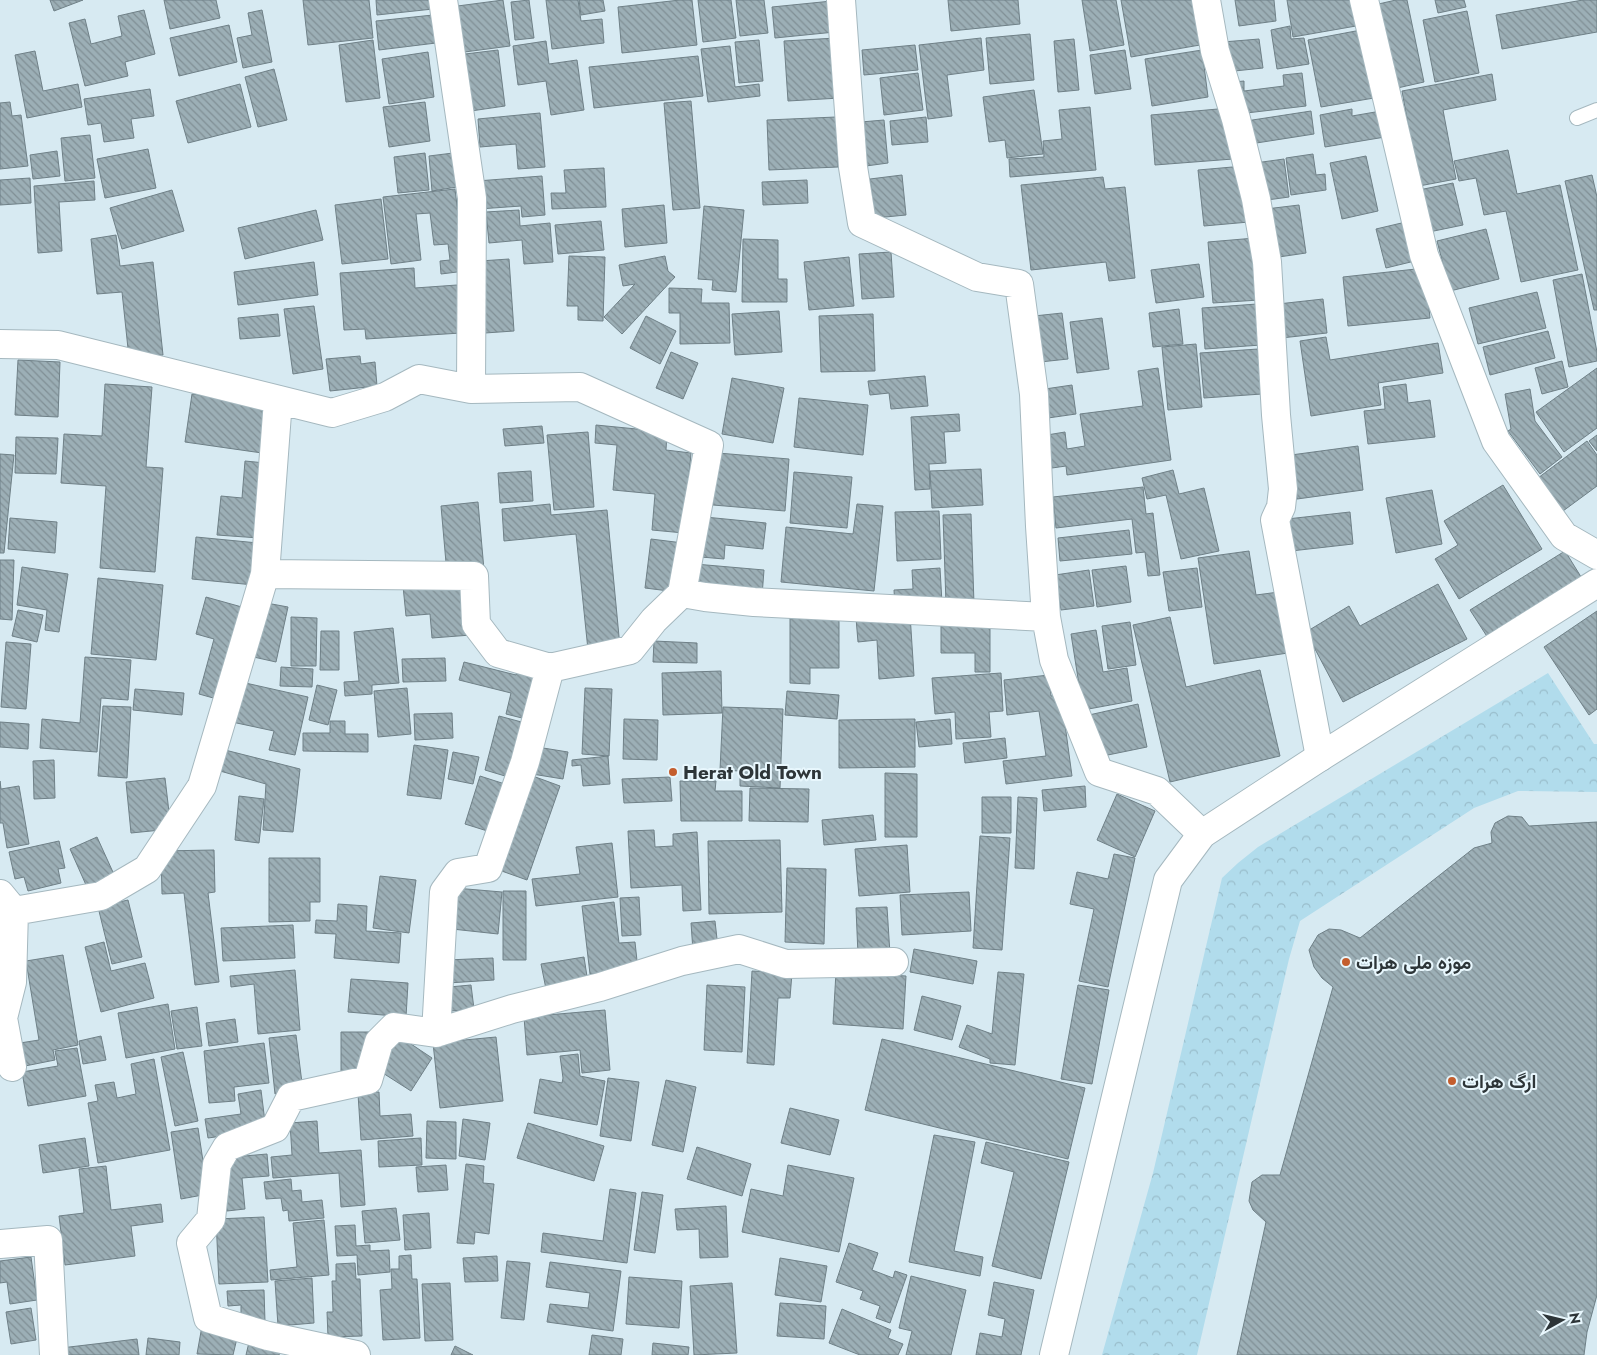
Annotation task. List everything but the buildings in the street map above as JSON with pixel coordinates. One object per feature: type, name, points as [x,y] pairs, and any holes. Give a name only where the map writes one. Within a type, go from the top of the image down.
[{"type":"street","points":[[443,0],[472,198],[471,389]]},
{"type":"street","points":[[842,0],[852,166],[862,223],[977,277],[1019,284],[1034,394],[1046,617],[1054,660],[1099,772],[1157,791],[1202,834]]},
{"type":"street","points":[[1206,0],[1215,51],[1236,119],[1256,199],[1267,262],[1276,415],[1283,489],[1281,507],[1274,520],[1320,757]]},
{"type":"street","points":[[1364,0],[1424,255],[1496,441],[1564,536],[1597,555]]},
{"type":"street","points":[[0,344],[58,344],[332,413],[385,398],[419,379],[471,389],[580,387],[709,445],[682,593],[654,620],[630,650],[550,668],[498,653],[476,624],[474,576],[265,574]]},
{"type":"street","points":[[12,1067],[3,1018],[12,982],[7,902],[101,896],[147,869],[202,786],[265,574],[278,400]]},
{"type":"street","points":[[1054,1355],[1168,880],[1202,834],[1320,757],[1597,583]]},
{"type":"street","points":[[682,593],[705,598],[754,602],[1046,617]]},
{"type":"street","points":[[436,1034],[444,892],[458,873],[488,868],[525,762],[550,668]]},
{"type":"street","points":[[356,1355],[268,1336],[208,1318],[191,1243],[211,1219],[217,1164],[228,1147],[275,1128],[291,1097],[368,1080],[379,1042],[394,1027],[436,1034],[512,1009],[600,987],[682,961],[739,949],[786,964],[894,962]]},
{"type":"street","points":[[0,1244],[48,1240],[54,1355]]},
{"type":"lane","points":[[1577,118],[1597,110]]},
{"type":"green space","points":[[1548,673],[1594,744],[1597,744],[1597,792],[1518,791],[1474,808],[1300,921],[1289,959],[1197,1355],[1102,1355],[1153,1173],[1222,878],[1258,847]]},
{"type":"place","name":"Herat Old Town","points":[[673,772]]},
{"type":"place","name":"موزه ملی هرات","points":[[1346,962]]},
{"type":"place","name":"ارگ هرات","points":[[1452,1081]]}]
